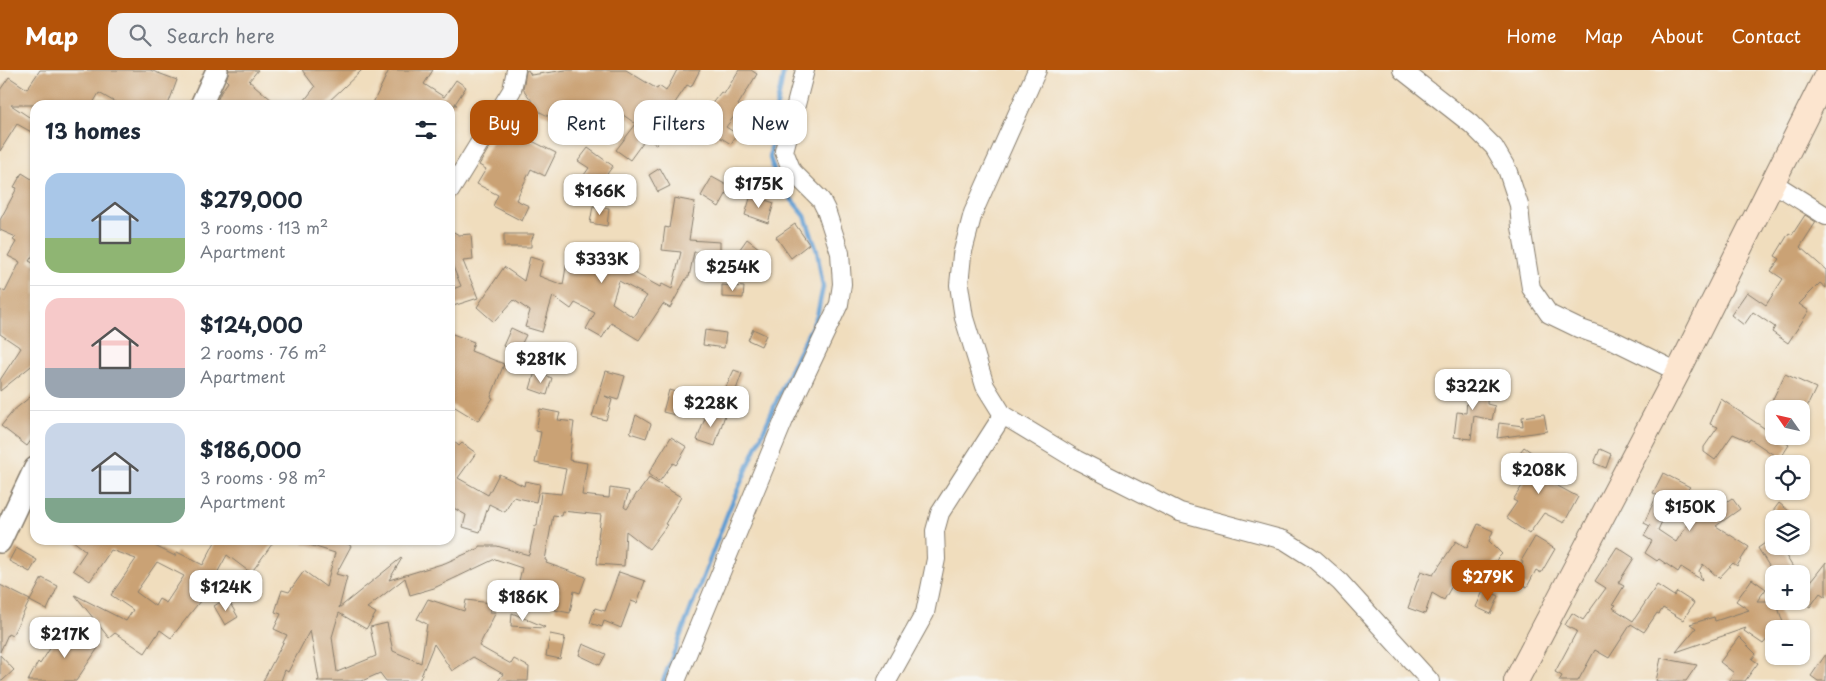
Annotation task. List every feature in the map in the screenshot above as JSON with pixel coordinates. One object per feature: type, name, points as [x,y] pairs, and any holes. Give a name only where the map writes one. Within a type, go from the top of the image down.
[{"type":"main road","points":[[1516,681],[1678,372],[1826,76]]},
{"type":"street","points":[[203,100],[217,70]]},
{"type":"street","points":[[455,183],[512,90],[516,70]]},
{"type":"street","points":[[676,681],[784,420],[839,304],[842,284],[840,253],[826,210],[821,200],[792,171],[784,151],[805,70]]},
{"type":"street","points":[[1038,70],[973,213],[961,265],[959,285],[964,318],[986,386],[1003,415],[1077,460],[1180,512],[1284,540],[1314,559],[1340,582],[1430,681]]},
{"type":"street","points":[[1402,70],[1471,124],[1494,147],[1507,169],[1520,205],[1521,227],[1531,288],[1550,314],[1578,328],[1615,341],[1678,372]]},
{"type":"street","points":[[1772,182],[1826,216]]},
{"type":"street","points":[[887,681],[925,613],[936,559],[935,531],[940,513],[1003,415]]},
{"type":"street","points":[[0,542],[30,479]]},
{"type":"building","points":[[40,70],[150,70],[177,80],[170,100],[111,100],[99,93],[95,100],[30,100],[30,105],[11,105],[30,118],[30,131],[17,124],[0,151],[0,90],[9,77],[27,89]]},
{"type":"building","points":[[229,70],[258,70],[249,81],[272,100],[217,100],[228,82],[226,80]]},
{"type":"building","points":[[302,70],[362,70],[330,100],[305,100],[315,87]]},
{"type":"building","points":[[389,70],[433,70],[424,84],[444,97],[456,80],[466,87],[455,104],[455,100],[374,100]]},
{"type":"building","points":[[528,70],[531,75],[566,70],[626,70],[657,89],[659,86],[666,91],[677,70],[700,70],[691,87],[687,85],[677,100],[634,100],[634,123],[624,116],[624,100],[548,100],[548,116],[538,109],[538,100],[531,100],[523,89],[526,71]]},
{"type":"building","points":[[739,70],[751,70],[757,74],[741,100],[733,100],[733,118],[726,127],[733,131],[731,144],[723,139],[723,100],[715,100],[721,92],[724,94]]},
{"type":"building","points":[[634,127],[634,145],[641,145],[630,160],[616,150],[620,145],[624,145],[624,140]]},
{"type":"building","points":[[538,144],[556,153],[545,176],[531,169],[516,200],[529,206],[522,221],[493,206],[498,195],[477,184],[486,169],[479,165],[491,145]]},
{"type":"building","points":[[588,148],[613,166],[607,174],[613,179],[613,184],[607,192],[584,175],[589,168],[578,161]]},
{"type":"building","points":[[660,168],[670,186],[658,192],[649,175]]},
{"type":"building","points":[[22,173],[30,178],[30,367],[0,391],[0,380],[21,348],[0,334],[0,289],[5,292],[20,262],[8,256],[16,242],[13,240],[16,237],[0,230],[0,220],[17,188],[14,187]]},
{"type":"building","points":[[712,177],[730,187],[719,207],[701,196]]},
{"type":"building","points":[[751,195],[774,203],[768,223],[745,215]]},
{"type":"building","points":[[674,198],[695,202],[689,240],[720,242],[720,254],[694,252],[689,277],[687,277],[670,308],[663,304],[639,340],[611,323],[602,338],[586,329],[595,313],[575,303],[571,309],[553,296],[542,332],[525,327],[530,311],[514,300],[494,322],[477,307],[504,267],[524,281],[530,257],[543,261],[539,276],[563,285],[569,249],[600,254],[603,247],[624,256],[620,265],[660,287],[662,284],[672,289],[681,252],[662,250],[665,227],[669,228]],"holes":[[[619,281],[647,296],[633,317],[612,303]]]},
{"type":"building","points":[[593,206],[609,208],[607,226],[590,223]]},
{"type":"building","points":[[1805,215],[1816,222],[1800,247],[1826,270],[1826,288],[1820,283],[1799,304],[1809,311],[1788,343],[1772,332],[1775,327],[1753,312],[1744,325],[1731,315],[1747,292],[1766,305],[1783,279],[1771,271],[1780,259],[1775,256],[1789,233],[1792,235]]},
{"type":"building","points":[[795,224],[809,244],[791,258],[776,237]]},
{"type":"building","points":[[455,233],[459,235],[471,234],[473,260],[463,261],[478,298],[455,305],[455,288],[461,286],[455,272]]},
{"type":"building","points":[[504,234],[534,234],[531,247],[504,247]]},
{"type":"building","points":[[747,239],[768,255],[758,269],[737,253]]},
{"type":"building","points":[[722,285],[744,287],[743,298],[722,297]]},
{"type":"building","points":[[511,328],[526,335],[517,353],[503,346]]},
{"type":"building","points":[[753,329],[766,335],[761,346],[748,340]]},
{"type":"building","points":[[705,330],[726,333],[724,348],[703,345]]},
{"type":"building","points":[[455,335],[474,342],[471,351],[504,364],[491,397],[493,398],[478,421],[455,407]]},
{"type":"building","points":[[546,346],[556,354],[544,369],[534,361]]},
{"type":"building","points":[[734,370],[742,373],[728,412],[716,408]]},
{"type":"building","points":[[606,371],[625,376],[618,400],[605,396],[612,400],[606,420],[592,417]]},
{"type":"building","points":[[535,372],[552,378],[547,395],[530,389]]},
{"type":"building","points":[[1785,374],[1816,388],[1810,401],[1772,400]]},
{"type":"building","points":[[1468,385],[1488,386],[1487,404],[1495,406],[1492,420],[1474,416],[1471,439],[1454,437],[1457,412],[1466,413]]},
{"type":"building","points":[[669,390],[685,395],[679,416],[663,412]]},
{"type":"building","points":[[30,397],[30,442],[27,446],[1,426],[14,410]]},
{"type":"building","points":[[1721,399],[1765,429],[1765,445],[1789,445],[1783,455],[1774,455],[1750,439],[1749,441],[1733,434],[1715,460],[1704,452],[1704,447],[1718,427],[1710,424]]},
{"type":"building","points":[[540,409],[560,413],[558,420],[574,422],[569,460],[587,463],[582,495],[609,498],[610,488],[629,491],[624,507],[627,509],[649,478],[681,497],[665,524],[667,525],[649,549],[626,531],[624,566],[597,564],[601,515],[562,511],[561,516],[553,515],[545,560],[547,561],[546,563],[586,577],[580,593],[574,591],[570,613],[555,610],[559,592],[519,581],[522,568],[495,559],[434,588],[410,595],[405,578],[367,608],[376,613],[366,629],[339,613],[332,637],[337,672],[376,656],[370,627],[387,623],[393,651],[421,663],[427,624],[417,619],[428,599],[464,611],[466,600],[491,603],[490,612],[496,612],[479,646],[511,664],[514,659],[529,667],[528,681],[498,681],[503,674],[473,657],[452,671],[434,644],[419,681],[386,681],[380,673],[362,681],[317,681],[319,680],[310,630],[288,672],[285,670],[281,681],[263,681],[287,635],[274,629],[281,614],[275,612],[282,590],[289,592],[304,571],[326,587],[335,553],[309,545],[351,546],[336,574],[347,577],[339,608],[401,558],[389,580],[445,563],[479,548],[479,546],[497,546],[529,555],[535,526],[537,526],[541,492],[561,494],[566,469],[535,463],[541,432],[536,431]]},
{"type":"building","points":[[708,410],[725,415],[715,446],[697,440]]},
{"type":"building","points":[[1544,414],[1547,431],[1497,438],[1499,423],[1523,426],[1522,417]]},
{"type":"building","points":[[636,415],[651,424],[646,438],[630,433]]},
{"type":"building","points":[[671,437],[687,447],[676,465],[673,463],[659,482],[648,474]]},
{"type":"building","points":[[455,442],[459,446],[462,443],[476,453],[458,478],[488,495],[499,474],[524,486],[525,481],[540,484],[536,502],[513,497],[505,512],[489,504],[480,532],[463,527],[466,515],[455,509]]},
{"type":"building","points":[[1524,447],[1552,467],[1545,479],[1578,497],[1564,523],[1544,513],[1529,534],[1506,518],[1517,502],[1513,500],[1524,483],[1517,478],[1527,465],[1517,456]]},
{"type":"building","points":[[1600,449],[1611,454],[1606,468],[1594,463]]},
{"type":"building","points":[[1663,473],[1690,487],[1684,493],[1710,513],[1732,498],[1740,509],[1716,526],[1749,547],[1737,566],[1733,563],[1719,578],[1703,564],[1699,571],[1702,580],[1681,567],[1678,572],[1659,559],[1657,561],[1645,553],[1652,541],[1644,536],[1650,526],[1644,523],[1657,495],[1653,493]],"holes":[[[1670,504],[1691,519],[1676,542],[1658,530]]]},
{"type":"building","points":[[1779,503],[1788,510],[1774,510]]},
{"type":"building","points":[[1478,524],[1493,531],[1489,541],[1502,554],[1468,589],[1453,584],[1444,600],[1432,593],[1425,614],[1408,608],[1421,571],[1433,575],[1456,541],[1467,548]]},
{"type":"building","points":[[1535,537],[1555,549],[1541,573],[1536,570],[1527,587],[1514,580],[1523,562],[1521,561]]},
{"type":"building","points":[[1765,543],[1765,555],[1785,555],[1792,565],[1768,565],[1758,548]]},
{"type":"building","points":[[78,545],[155,545],[175,556],[177,552],[203,565],[213,545],[271,545],[251,573],[227,555],[216,575],[219,577],[171,638],[160,630],[145,653],[115,633],[109,638],[75,595],[126,621],[133,610],[111,595],[136,559],[111,550],[90,581],[73,570],[86,551]],"holes":[[[157,562],[184,576],[166,603],[159,599],[155,606],[136,592]]]},
{"type":"building","points":[[1617,547],[1634,558],[1618,583],[1624,586],[1613,604],[1616,605],[1613,608],[1633,621],[1657,585],[1674,596],[1677,592],[1694,603],[1683,620],[1663,608],[1659,614],[1657,613],[1644,632],[1631,624],[1609,658],[1595,650],[1578,681],[1559,681],[1562,676],[1555,672],[1577,631],[1565,625],[1572,613],[1583,620],[1606,588],[1595,581]]},
{"type":"building","points":[[16,548],[37,560],[30,572],[9,561]]},
{"type":"building","points":[[1826,562],[1826,597],[1820,593],[1810,607],[1810,582]]},
{"type":"building","points":[[619,572],[645,581],[637,603],[631,601],[621,628],[604,621],[602,627],[590,623],[595,608],[605,611]]},
{"type":"building","points":[[42,578],[58,586],[47,610],[30,601]]},
{"type":"building","points":[[1752,579],[1765,588],[1757,601],[1765,601],[1765,610],[1779,610],[1782,620],[1765,620],[1765,642],[1763,644],[1744,631],[1746,628],[1676,652],[1696,628],[1690,624],[1714,617],[1715,621],[1749,610],[1736,601]]},
{"type":"building","points":[[0,585],[30,600],[12,636],[8,634],[0,652]]},
{"type":"building","points":[[1484,589],[1499,596],[1491,614],[1476,607]]},
{"type":"building","points":[[227,598],[238,617],[225,625],[214,606]]},
{"type":"building","points":[[512,613],[545,627],[511,626]]},
{"type":"building","points":[[64,627],[98,648],[76,681],[28,681],[38,662],[40,664]]},
{"type":"building","points":[[550,634],[565,637],[560,659],[546,656]]},
{"type":"building","points":[[1739,637],[1756,654],[1752,659],[1758,663],[1745,681],[1728,681],[1734,673],[1720,662]]},
{"type":"building","points":[[583,644],[606,654],[600,665],[579,655]]},
{"type":"building","points":[[1826,654],[1826,681],[1818,681],[1811,676]]},
{"type":"building","points":[[0,655],[14,670],[2,681],[0,681]]},
{"type":"building","points":[[1661,658],[1697,665],[1686,681],[1656,681]]},
{"type":"waterway","points":[[663,681],[728,512],[792,366],[817,316],[823,287],[817,251],[805,216],[778,183],[770,158],[774,120],[784,70]]}]
